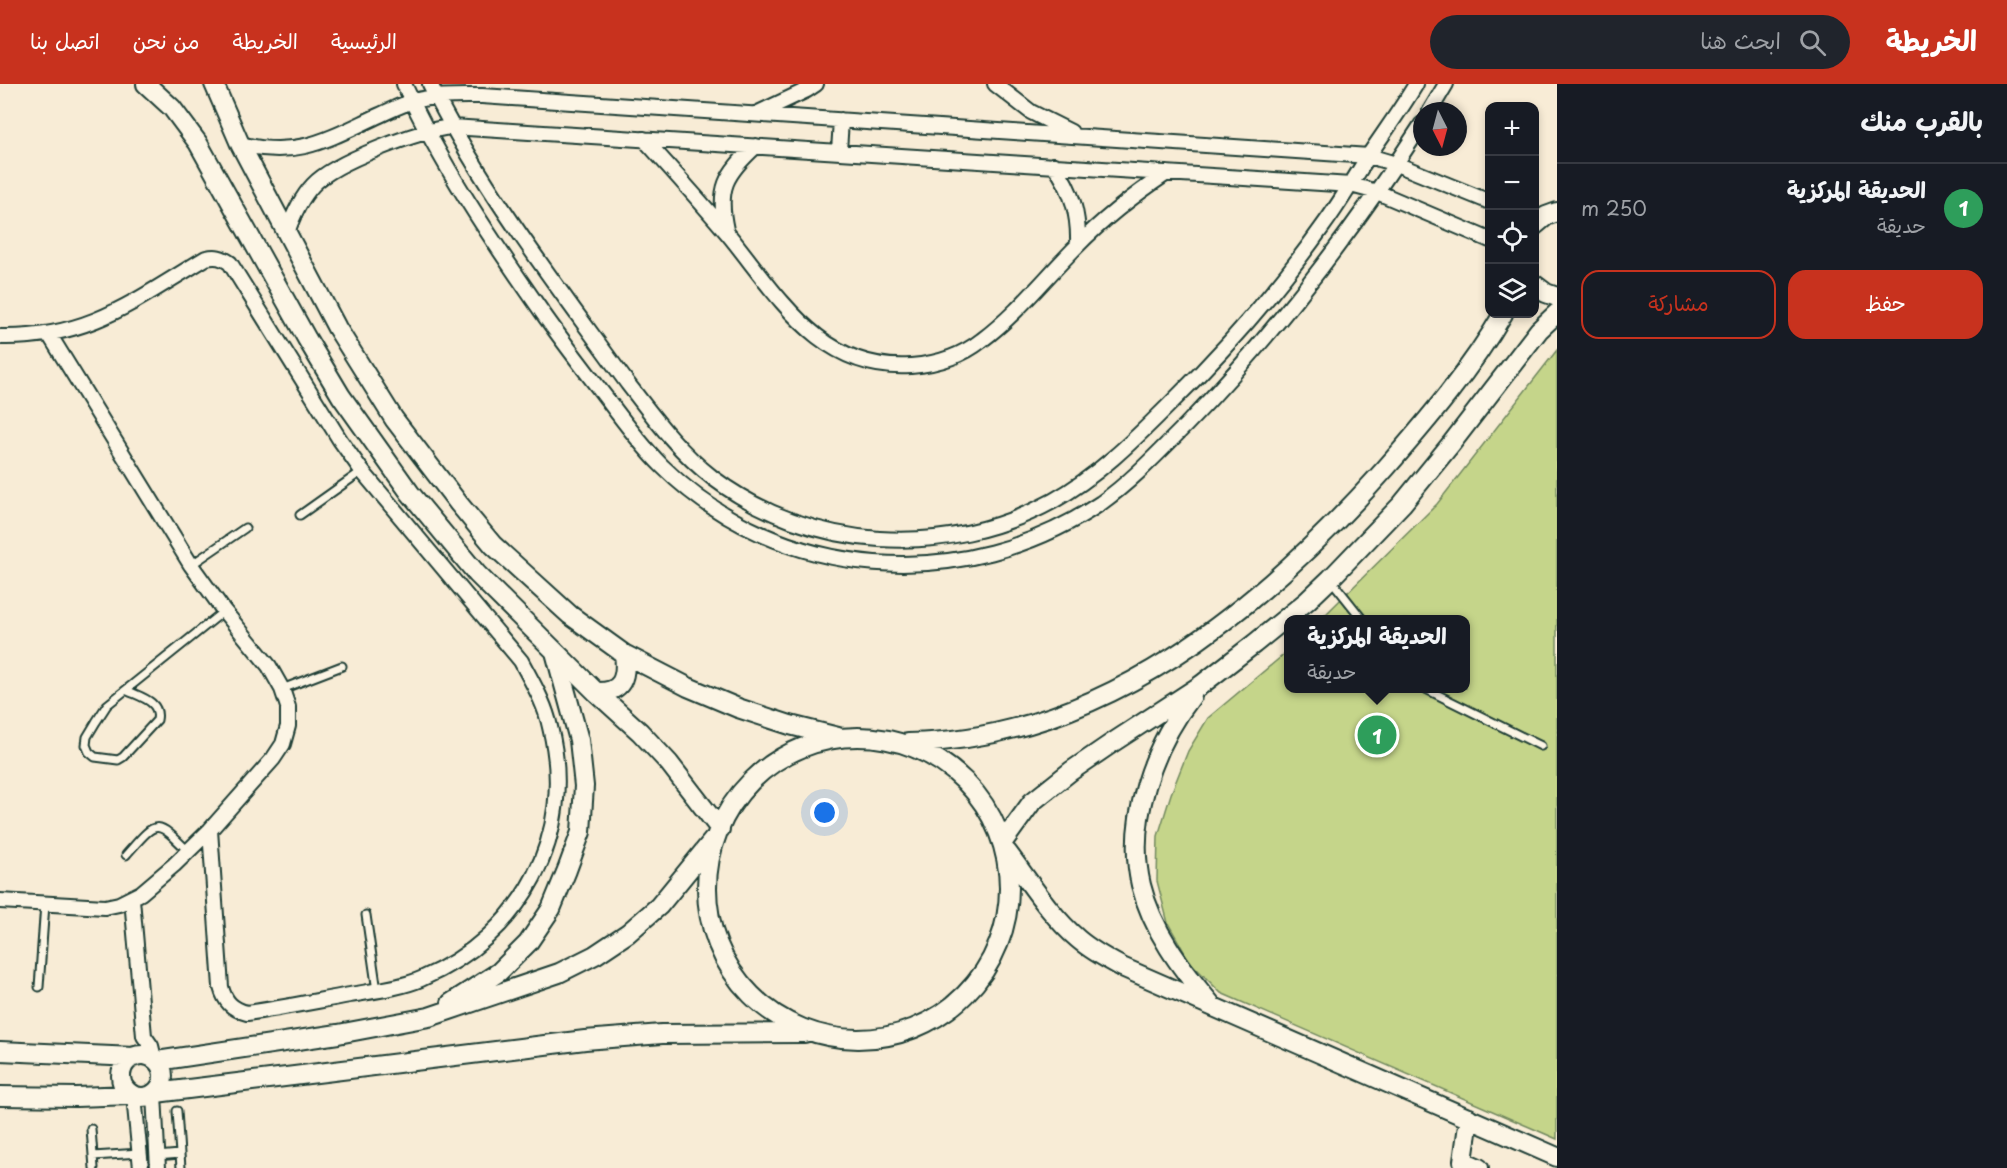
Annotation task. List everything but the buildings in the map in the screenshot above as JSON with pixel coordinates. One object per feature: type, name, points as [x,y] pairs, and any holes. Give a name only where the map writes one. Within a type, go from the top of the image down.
[{"type":"street","points":[[146,84],[172,108],[198,143],[313,349],[379,452],[442,534],[477,574],[662,756],[718,832]]},
{"type":"street","points":[[214,84],[240,144],[322,300],[365,374],[394,419],[493,545],[570,615],[624,654],[688,687],[738,708],[790,725],[843,738],[877,739],[900,743],[937,743],[986,735],[1053,717],[1082,707],[1127,686],[1211,633],[1290,567],[1370,486],[1439,404],[1500,318]]},
{"type":"street","points":[[404,84],[427,131],[496,246],[559,335],[630,429],[662,466],[700,499],[742,525],[787,545],[835,558],[884,565],[934,564],[983,556],[1031,540],[1068,523],[1103,501],[1135,475],[1211,399],[1282,316],[1377,192],[1413,137]]},
{"type":"street","points":[[755,114],[816,84]]},
{"type":"street","points":[[995,84],[1031,112],[1081,136]]},
{"type":"street","points":[[433,90],[452,127],[520,235],[650,412],[679,447],[713,478],[751,502],[793,522],[837,534],[882,540],[928,540],[974,532],[1021,517],[1055,500],[1120,452],[1194,380],[1261,306],[1323,226],[1416,84]]},
{"type":"street","points":[[1435,102],[1446,84]]},
{"type":"street","points":[[240,144],[279,151],[318,143],[412,102],[433,90],[482,96],[1368,156],[1396,164],[1485,200]]},
{"type":"street","points":[[839,151],[841,120]]},
{"type":"street","points":[[287,233],[301,199],[314,183],[331,170],[404,138],[452,127],[1351,185],[1377,192],[1485,238]]},
{"type":"street","points":[[644,139],[726,232],[781,300],[812,333],[836,351],[865,362],[895,367],[925,365],[955,356],[981,341],[1004,321],[1105,218],[1135,194],[1167,173]]},
{"type":"street","points":[[726,232],[721,208],[723,190],[730,173],[756,146]]},
{"type":"street","points":[[1054,165],[1071,195],[1078,228],[1078,245]]},
{"type":"street","points":[[1539,221],[1557,212]]},
{"type":"street","points":[[0,337],[20,338],[70,330],[111,315],[206,258],[214,256],[223,258],[230,263],[340,440],[362,471],[521,661],[538,692],[550,726],[556,762],[556,798],[551,833],[537,872],[516,907],[489,938],[456,962],[419,980],[377,991],[247,1013],[237,1011],[229,1005],[221,987],[210,830]]},
{"type":"street","points":[[1539,288],[1557,297]]},
{"type":"street","points":[[1290,615],[1330,579],[1402,504],[1539,330],[1557,313]]},
{"type":"street","points":[[0,901],[105,907],[132,899],[189,852],[210,830],[273,759],[283,744],[288,726],[288,707],[282,689],[269,666],[224,611],[191,565],[49,334]]},
{"type":"street","points":[[630,429],[650,412]]},
{"type":"street","points":[[1021,517],[1031,540]]},
{"type":"street","points":[[1003,845],[1032,802],[1071,771],[1201,685],[1284,620]]},
{"type":"street","points":[[429,1017],[499,972],[528,943],[551,909],[581,832],[584,786],[579,740],[554,651]]},
{"type":"street","points":[[596,692],[606,692],[621,683],[625,674],[624,654]]},
{"type":"street","points":[[1201,685],[1179,714],[1161,745],[1148,778],[1138,849],[1141,885],[1154,919],[1169,949],[1211,1004]]},
{"type":"street","points":[[0,1051],[145,1055],[156,1060],[338,1034],[429,1017],[559,973],[595,956],[628,933],[658,906],[718,832],[731,806],[753,780],[779,760],[810,746],[843,738]]},
{"type":"street","points":[[0,1096],[133,1096],[144,1098],[155,1094],[585,1040],[662,1034],[816,1034],[845,1038],[872,1038],[898,1034],[924,1024],[947,1010],[968,993],[998,948],[1006,923],[1010,896],[1009,869],[993,819],[980,798],[945,764],[900,743]]},
{"type":"street","points":[[718,832],[707,876],[708,906],[714,934],[726,961],[742,986],[764,1006],[788,1022],[816,1034]]},
{"type":"street","points":[[1003,845],[1059,921],[1099,955],[1557,1157]]},
{"type":"street","points":[[132,899],[144,1036],[164,1074],[163,1081],[155,1094],[158,1162]]},
{"type":"street","points":[[141,1168],[133,1096],[122,1083],[121,1075],[123,1067],[134,1056],[144,1036]]},
{"type":"street","points":[[1469,1118],[1471,1165]]},
{"type":"lane","points":[[300,515],[362,471]]},
{"type":"lane","points":[[191,565],[244,528]]},
{"type":"lane","points":[[1330,579],[1359,615]]},
{"type":"lane","points":[[126,690],[156,706],[157,720],[118,760],[95,757],[86,745],[87,737],[107,705],[224,611]]},
{"type":"lane","points":[[282,689],[342,666]]},
{"type":"lane","points":[[1434,693],[1541,746]]},
{"type":"lane","points":[[126,855],[147,831],[154,827],[161,827],[168,831],[189,852]]},
{"type":"lane","points":[[39,987],[45,904]]},
{"type":"lane","points":[[366,915],[377,991]]},
{"type":"lane","points":[[177,1111],[181,1168]]},
{"type":"lane","points":[[91,1129],[94,1168]]},
{"type":"lane","points":[[93,1156],[140,1153]]},
{"type":"lane","points":[[158,1162],[180,1154]]},
{"type":"green space","points":[[1557,350],[1557,1139],[1221,993],[1190,962],[1168,923],[1157,881],[1158,836],[1188,751],[1208,718],[1284,654],[1284,693],[1470,693],[1470,615],[1325,615],[1437,504]]},
{"type":"place","name":"الحديقة المركزية","points":[[1377,735]]}]
